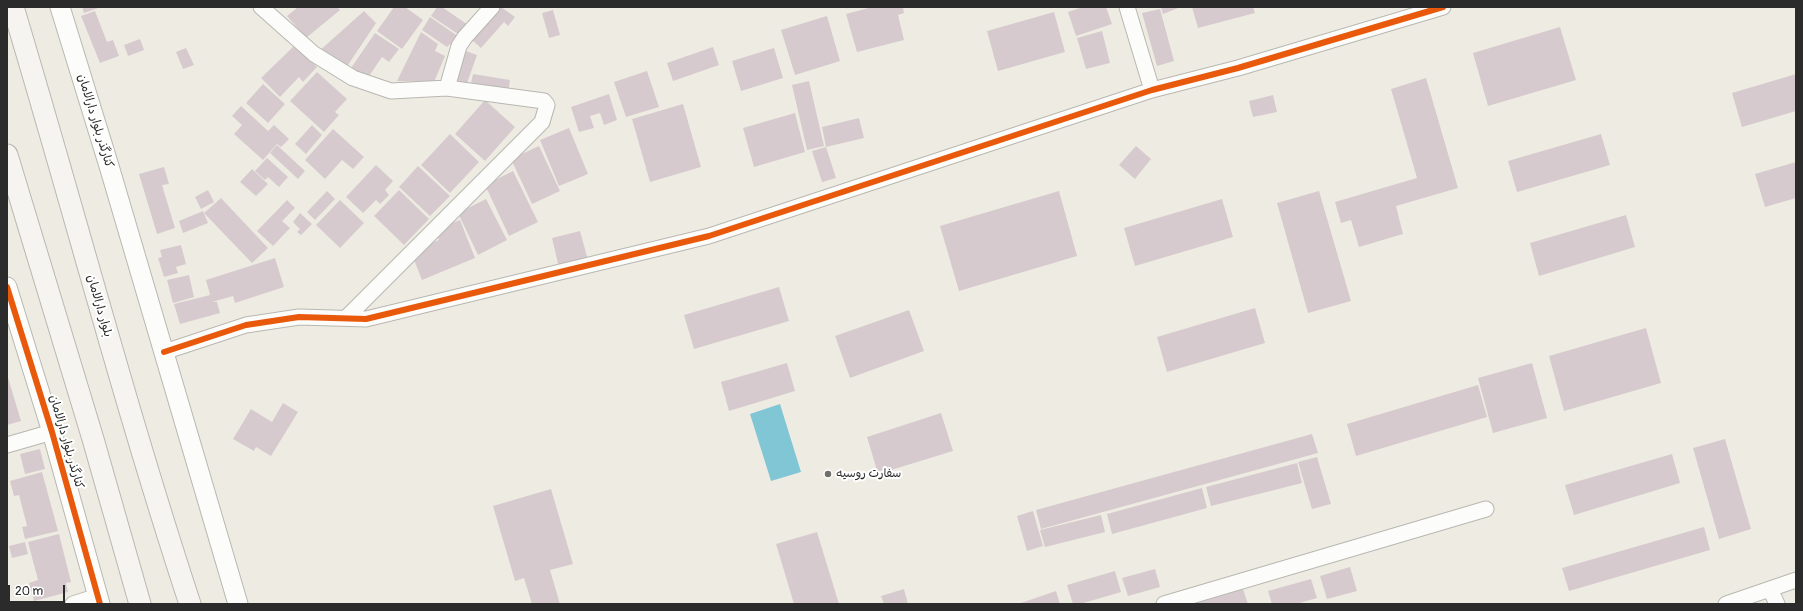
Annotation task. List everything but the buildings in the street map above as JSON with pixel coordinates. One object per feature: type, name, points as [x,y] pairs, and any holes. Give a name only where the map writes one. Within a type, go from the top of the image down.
[{"type":"main road","name":"بلوار دارالامان","points":[[13,7],[157,506],[190,604]]},
{"type":"main road","points":[[7,155],[93,439],[140,604]]},
{"type":"street","name":"کنارگذر بلوار دارالامان","points":[[60,7],[109,166],[238,604]]},
{"type":"street","points":[[261,7],[314,54],[353,78],[391,91],[447,88],[544,101],[547,105],[542,122],[346,318]]},
{"type":"street","points":[[447,88],[459,46],[465,37],[492,7]]},
{"type":"street","points":[[1128,7],[1152,90]]},
{"type":"street","points":[[164,352],[246,325],[299,317],[366,319],[709,236],[1152,90],[1238,68],[1443,7]]},
{"type":"street","name":"کنارگذر بلوار دارالامان","points":[[7,287],[11,311],[52,432],[99,600]]},
{"type":"street","points":[[7,445],[52,432]]},
{"type":"street","points":[[1164,604],[1486,509]]},
{"type":"street","points":[[1726,604],[1796,580]]},
{"type":"street","points":[[1770,589],[1777,604]]},
{"type":"street","points":[[73,604],[99,600]]},
{"type":"water","points":[[780,404],[801,472],[771,481],[750,414]]},
{"type":"cycle path","points":[[164,352],[246,325],[299,317],[366,319],[709,236],[1152,90],[1238,68],[1443,7]]},
{"type":"cycle path","points":[[7,287],[52,432],[100,604]]},
{"type":"place","name":"سفارت روسیه","points":[[828,474]]}]
